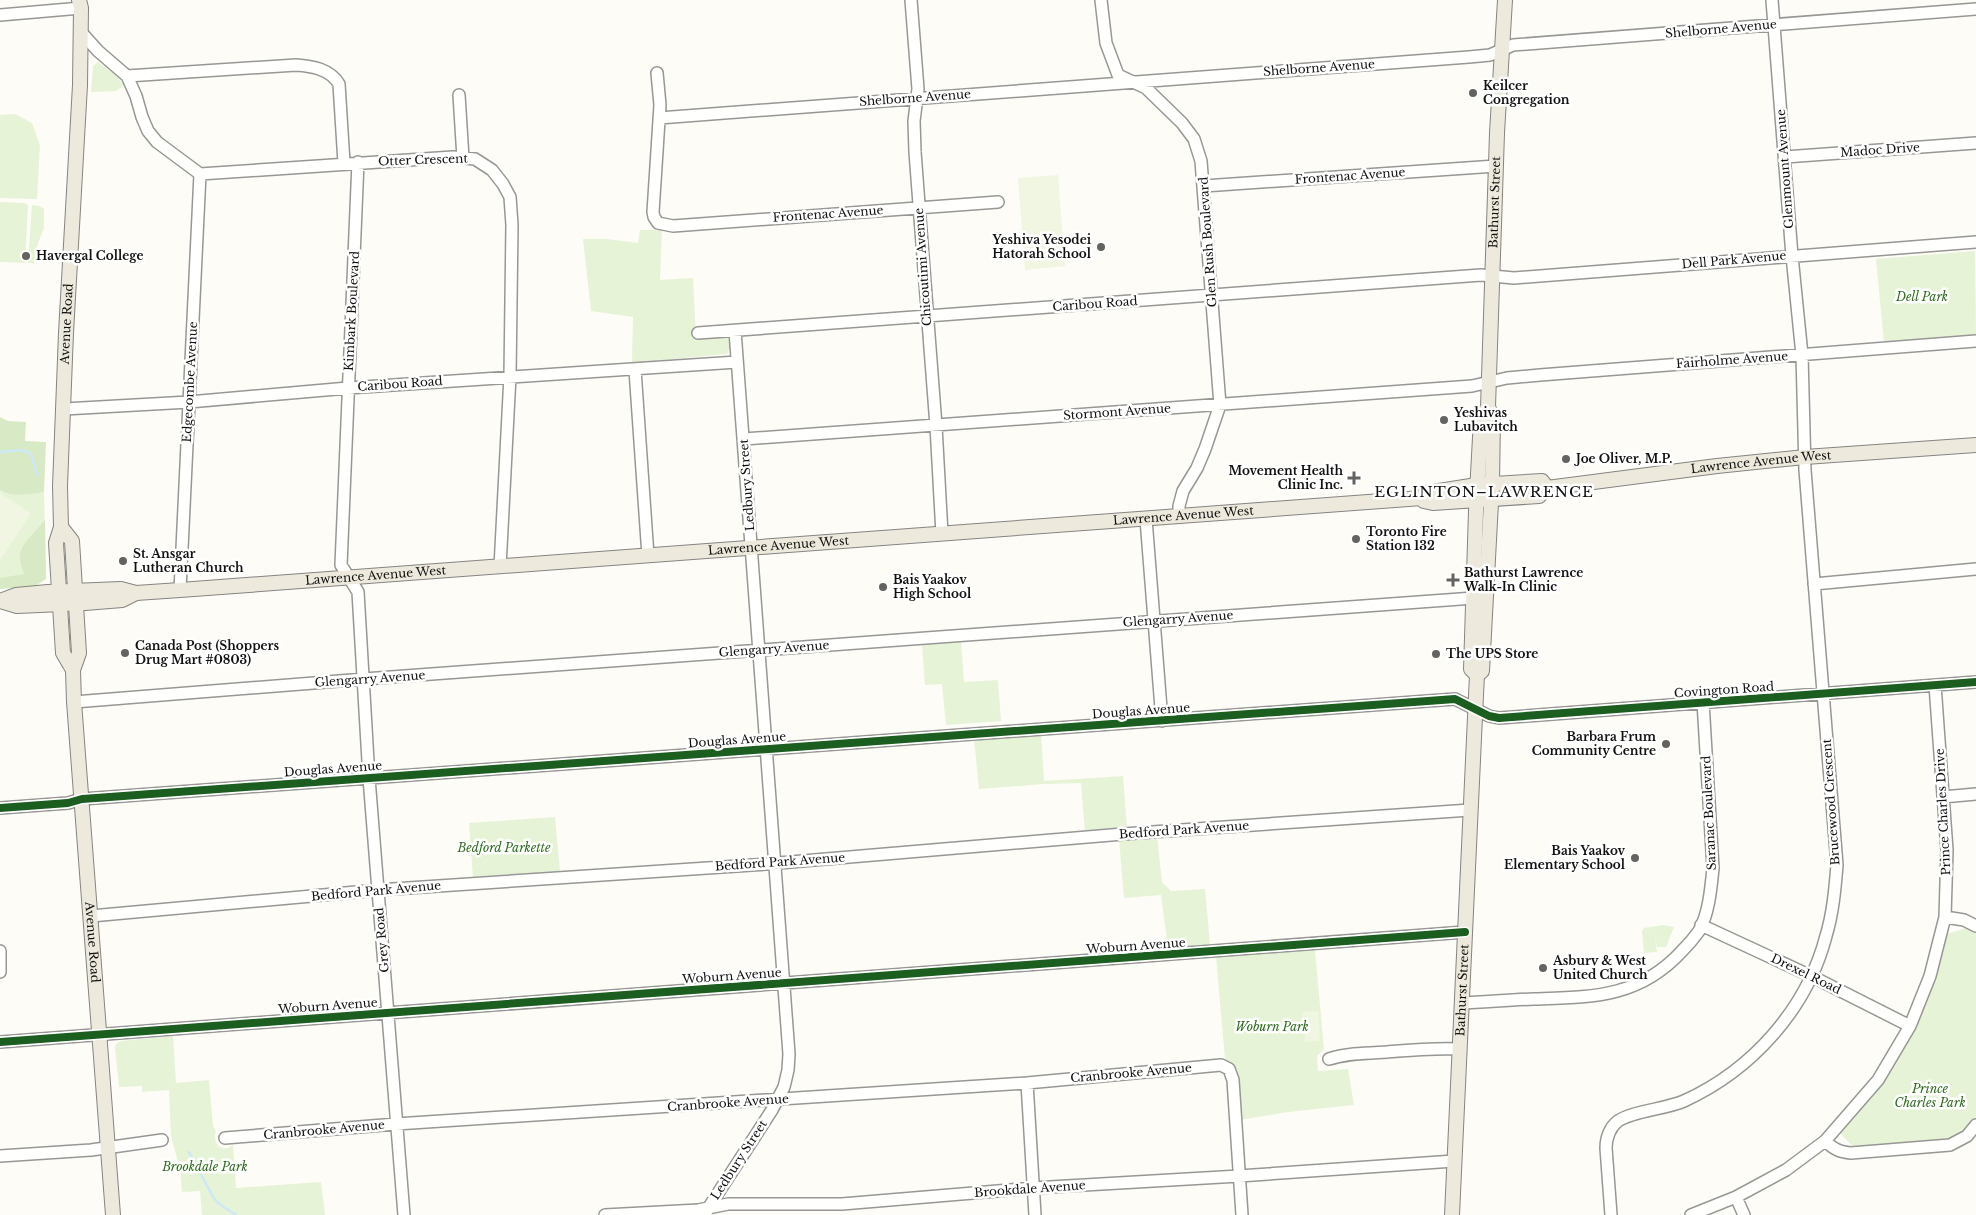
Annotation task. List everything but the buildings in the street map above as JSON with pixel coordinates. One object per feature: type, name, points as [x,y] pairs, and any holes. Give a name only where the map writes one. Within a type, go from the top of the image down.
[{"type":"main road","name":"Bathurst Street","points":[[1477,675],[1471,669],[1474,598],[1484,500],[1492,484],[1493,418],[1488,407],[1488,382],[1496,166],[1505,0]]},
{"type":"main road","name":"Avenue Road","points":[[73,670],[63,653],[56,543],[62,527],[60,486],[70,251],[80,85],[80,4]]},
{"type":"main road","name":"Bathurst Street","points":[[1452,1215],[1458,1049],[1475,708],[1477,675],[1482,671],[1484,500],[1477,485],[1481,419],[1488,407]]},
{"type":"main road","name":"Lawrence Avenue West","points":[[0,601],[16,594],[75,598],[121,589],[136,592],[180,590],[1422,498],[1429,503],[1539,496],[1547,488],[1717,466],[1805,457],[1976,445]]},
{"type":"main road","name":"Lawrence Avenue West","points":[[1422,498],[1426,493],[1477,485],[1542,481],[1547,488]]},
{"type":"main road","name":"Avenue Road","points":[[62,527],[72,541],[79,653],[73,670],[74,702],[113,1215]]},
{"type":"street","name":"Chicoutimi Avenue","points":[[912,0],[918,90],[914,139],[936,426],[942,534]]},
{"type":"street","name":"Glen Rush Boulevard","points":[[1101,0],[1103,30],[1108,51],[1118,75],[1146,88],[1190,132],[1200,154],[1220,404],[1197,468],[1183,490],[1179,506],[1180,516]]},
{"type":"street","name":"Glenmount Avenue","points":[[1772,0],[1792,256],[1802,355],[1805,457]]},
{"type":"street","points":[[0,15],[80,4]]},
{"type":"street","name":"Shelborne Avenue","points":[[659,118],[1469,57],[1490,55],[1513,45],[1976,9]]},
{"type":"street","points":[[80,31],[98,51],[127,76],[148,131],[157,142],[200,174]]},
{"type":"street","points":[[127,76],[296,65],[319,68],[336,78],[339,84],[344,163]]},
{"type":"street","points":[[657,73],[659,118]]},
{"type":"street","points":[[459,94],[463,158]]},
{"type":"street","name":"Frontenac Avenue","points":[[659,118],[653,212],[658,223],[673,226],[998,202]]},
{"type":"street","name":"Madoc Drive","points":[[1785,158],[1976,143]]},
{"type":"street","name":"Otter Crescent","points":[[200,174],[358,162],[463,158],[475,159],[492,170],[503,184],[510,197],[512,225],[510,376],[500,567]]},
{"type":"street","name":"Kimbark Boulevard","points":[[349,578],[341,565],[358,162]]},
{"type":"street","name":"Frontenac Avenue","points":[[1204,186],[1496,166]]},
{"type":"street","name":"Edgecombe Avenue","points":[[180,590],[200,174]]},
{"type":"street","name":"Dell Park Avenue","points":[[1492,276],[1514,278],[1976,242]]},
{"type":"street","name":"Caribou Road","points":[[698,333],[1481,275],[1492,276]]},
{"type":"street","name":"Ledbury Street","points":[[707,1211],[777,1100],[787,1078],[789,1054],[735,331]]},
{"type":"street","name":"Fairholme Avenue","points":[[1488,382],[1540,374],[1976,340]]},
{"type":"street","name":"Caribou Road","points":[[64,409],[189,402],[510,376],[635,370],[737,362]]},
{"type":"street","points":[[635,370],[648,556]]},
{"type":"street","name":"Stormont Avenue","points":[[744,439],[1466,387],[1488,382]]},
{"type":"street","name":"Brucewood Crescent","points":[[1611,1215],[1606,1141],[1614,1126],[1626,1118],[1682,1101],[1728,1075],[1760,1048],[1774,1034],[1801,997],[1828,930],[1833,905],[1837,865],[1805,457]]},
{"type":"street","points":[[1146,519],[1162,721]]},
{"type":"street","points":[[1814,584],[1976,569]]},
{"type":"street","name":"Grey Road","points":[[349,578],[358,592],[369,778],[404,1215]]},
{"type":"street","name":"Glengarry Avenue","points":[[74,702],[1153,620],[1474,598]]},
{"type":"street","name":"Covington Road","points":[[1475,708],[1489,716],[1500,718],[1976,682]]},
{"type":"street","name":"Prince Charles Drive","points":[[1691,1215],[1736,1197],[1786,1170],[1826,1141],[1878,1080],[1910,1026],[1930,976],[1945,917],[1947,850],[1935,685]]},
{"type":"street","name":"Douglas Avenue","points":[[6,808],[68,803],[82,799],[1455,700],[1475,708]]},
{"type":"street","name":"Saranac Boulevard","points":[[1461,1003],[1583,997],[1618,992],[1658,973],[1684,949],[1699,931],[1712,888],[1714,868],[1703,702]]},
{"type":"street","points":[[1943,797],[1976,794]]},
{"type":"street","name":"Bedford Park Avenue","points":[[91,916],[378,890],[776,863],[1122,834],[1470,810]]},
{"type":"street","points":[[1945,917],[1964,920],[1976,926]]},
{"type":"street","name":"Drexel Road","points":[[1701,925],[1811,976],[1910,1026]]},
{"type":"street","name":"Woburn Avenue","points":[[0,1042],[1465,932]]},
{"type":"street","points":[[0,951],[0,972]]},
{"type":"street","points":[[1329,1059],[1363,1054],[1458,1049]]},
{"type":"street","name":"Cranbrooke Avenue","points":[[225,1138],[396,1124],[1027,1083],[1217,1065],[1229,1069],[1233,1080],[1239,1176]]},
{"type":"street","points":[[1027,1083],[1035,1215]]},
{"type":"street","points":[[1826,1141],[1840,1152],[1851,1153],[1950,1144],[1967,1136],[1976,1125]]},
{"type":"street","points":[[0,1156],[109,1148],[162,1140]]},
{"type":"street","name":"Brookdale Avenue","points":[[605,1215],[707,1211],[728,1204],[842,1204],[1033,1188],[1454,1161]]},
{"type":"street","points":[[1239,1176],[1242,1215]]},
{"type":"street","points":[[1736,1197],[1744,1215]]},
{"type":"green space","points":[[98,62],[114,74],[124,85],[116,91],[91,92],[93,66]]},
{"type":"green space","points":[[15,114],[32,123],[40,145],[37,199],[0,198],[0,115]]},
{"type":"green space","points":[[1058,175],[1065,266],[1025,270],[1018,178]]},
{"type":"green space","points":[[0,202],[24,203],[28,205],[25,263],[0,262]]},
{"type":"green space","points":[[32,205],[40,206],[44,209],[44,228],[38,243],[34,263],[28,263]]},
{"type":"green space","points":[[640,230],[662,230],[660,280],[693,278],[696,337],[725,336],[731,345],[727,354],[632,363],[633,317],[591,311],[583,239],[607,239],[638,243]]},
{"type":"green space","name":"Dell Park","points":[[1975,251],[1976,335],[1884,343],[1876,259]]},
{"type":"green space","points":[[0,417],[8,421],[26,422],[25,441],[46,442],[44,492],[16,495],[0,490]]},
{"type":"green space","points":[[0,490],[16,494],[44,492],[46,579],[35,586],[0,589]]},
{"type":"green space","points":[[0,493],[31,513],[0,560]]},
{"type":"green space","points":[[45,520],[46,579],[35,586],[0,589],[0,578],[24,574],[20,554],[25,543]]},
{"type":"green space","points":[[961,642],[964,682],[998,680],[1001,721],[946,725],[942,684],[925,685],[922,645]]},
{"type":"green space","points":[[1041,734],[1044,781],[1123,776],[1127,828],[1085,832],[1081,783],[979,789],[974,739]]},
{"type":"green space","name":"Bedford Parkette","points":[[555,817],[560,871],[473,878],[469,823]]},
{"type":"green space","points":[[1157,836],[1162,882],[1171,891],[1205,889],[1210,944],[1168,948],[1161,895],[1124,898],[1119,839]]},
{"type":"green space","points":[[1663,925],[1674,927],[1666,947],[1657,947],[1654,930],[1657,952],[1644,953],[1642,931],[1644,928]]},
{"type":"green space","name":"Prince Charles Park","points":[[1966,928],[1976,933],[1976,1117],[1959,1135],[1947,1140],[1854,1148],[1840,1133],[1874,1095],[1901,1053],[1920,1015],[1947,934]]},
{"type":"green space","name":"Woburn Park","points":[[1315,950],[1324,1049],[1317,1056],[1318,1071],[1348,1069],[1354,1105],[1288,1112],[1240,1120],[1237,1069],[1225,1059],[1216,957]]},
{"type":"green space","points":[[1318,1011],[1320,1041],[1305,1042],[1302,1012]]},
{"type":"green space","name":"Brookdale Park","points":[[173,1036],[176,1083],[209,1080],[216,1144],[221,1148],[229,1148],[233,1145],[236,1188],[321,1182],[325,1215],[202,1215],[200,1191],[182,1192],[180,1170],[171,1136],[169,1090],[142,1092],[142,1086],[119,1087],[115,1047],[121,1041]]},
{"type":"waterway","points":[[0,452],[22,450],[31,454],[37,475]]},
{"type":"waterway","points":[[189,1152],[213,1197],[218,1203],[236,1215]]},
{"type":"cycle path","points":[[0,808],[68,803],[82,799],[1455,699],[1489,716],[1499,718],[1976,682]]},
{"type":"cycle path","points":[[0,1042],[1465,932]]},
{"type":"place","name":"Keilcer Congregation","points":[[1473,93]]},
{"type":"place","name":"Yeshiva Yesodei Hatorah School","points":[[1101,247]]},
{"type":"place","name":"Havergal College","points":[[26,256]]},
{"type":"place","name":"Yeshivas Lubavitch","points":[[1444,420]]},
{"type":"place","name":"Joe Oliver, M.P.","points":[[1566,459]]},
{"type":"place","name":"Movement Health Clinic Inc.","points":[[1354,478]]},
{"type":"place","name":"Toronto Fire Station 132","points":[[1356,539]]},
{"type":"place","name":"St. Ansgar Lutheran Church","points":[[123,561]]},
{"type":"place","name":"Bathurst Lawrence Walk-In Clinic","points":[[1453,580]]},
{"type":"place","name":"Bais Yaakov High School","points":[[883,587]]},
{"type":"place","name":"Canada Post (Shoppers Drug Mart #0803)","points":[[125,653]]},
{"type":"place","name":"The UPS Store","points":[[1436,654]]},
{"type":"place","name":"Barbara Frum Community Centre","points":[[1666,744]]},
{"type":"place","name":"Bais Yaakov Elementary School","points":[[1635,858]]},
{"type":"place","name":"Asbury & West United Church","points":[[1543,968]]},
{"type":"district","name":"EGLINTON–LAWRENCE","points":[[1484,492]]}]
